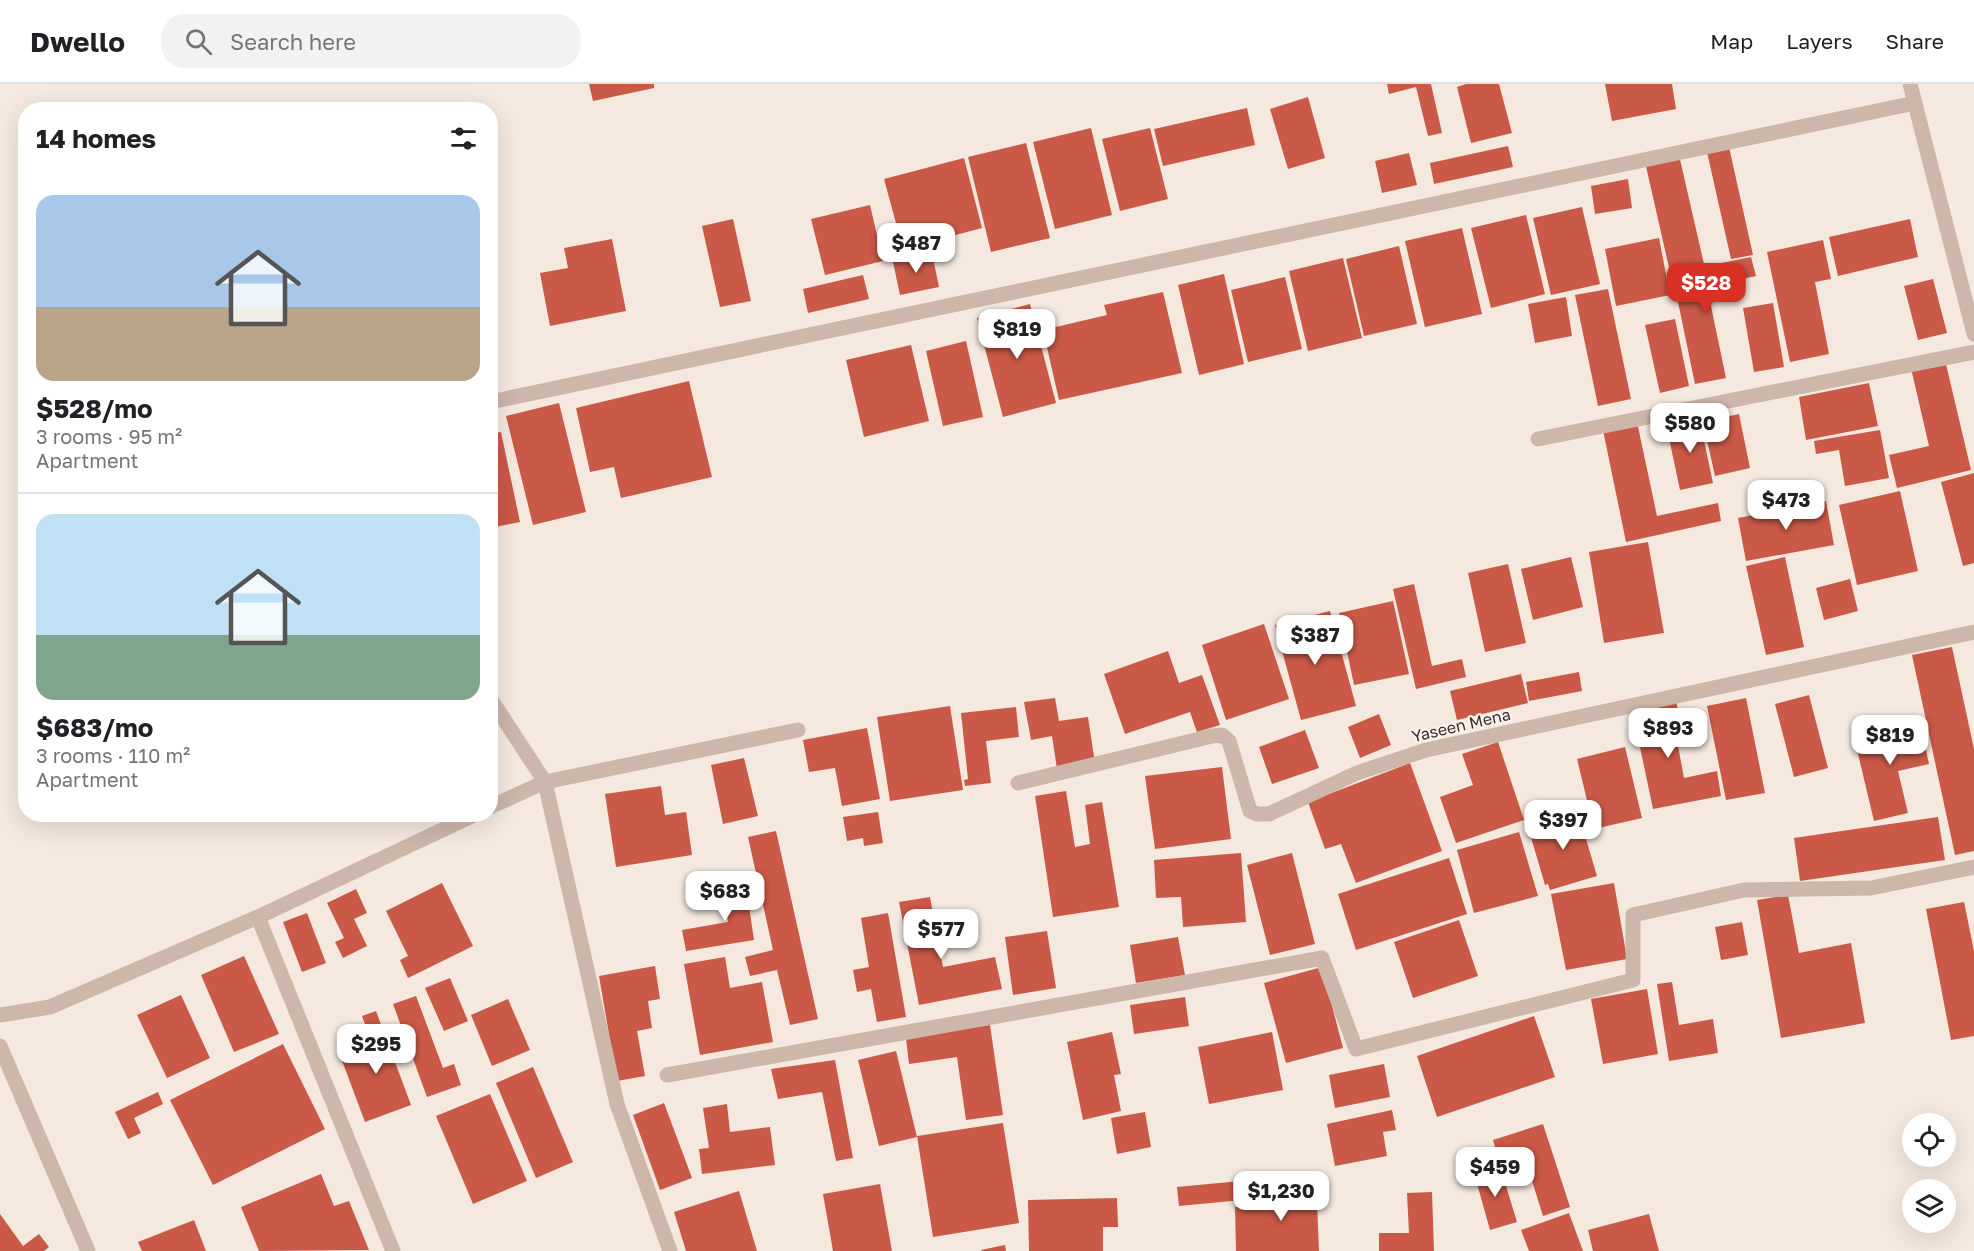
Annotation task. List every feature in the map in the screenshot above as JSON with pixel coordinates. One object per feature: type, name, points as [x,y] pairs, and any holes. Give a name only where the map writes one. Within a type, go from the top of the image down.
[{"type":"street","points":[[1910,84],[1974,334]]},
{"type":"street","points":[[498,400],[1915,103]]},
{"type":"street","points":[[1538,439],[1974,352]]},
{"type":"street","name":"Yaseen Mena","points":[[1018,783],[1222,735],[1229,741],[1250,811],[1257,814],[1269,814],[1358,773],[1426,750],[1974,632]]},
{"type":"street","points":[[498,710],[544,782],[617,1104],[670,1251]]},
{"type":"street","points":[[498,803],[544,782],[798,730]]},
{"type":"street","points":[[0,1016],[50,1007],[258,917],[459,822]]},
{"type":"street","points":[[668,1075],[1322,958],[1356,1049],[1633,980],[1633,915],[1744,890],[1871,888],[1974,867]]},
{"type":"street","points":[[258,917],[393,1251]]},
{"type":"street","points":[[0,1046],[88,1251]]},
{"type":"building","points":[[589,84],[654,84],[654,88],[593,101]]},
{"type":"building","points":[[1387,84],[1431,84],[1442,133],[1428,136],[1416,87],[1389,94]]},
{"type":"building","points":[[1466,84],[1499,84],[1512,133],[1471,143],[1457,87]]},
{"type":"building","points":[[1605,84],[1672,84],[1676,109],[1612,121]]},
{"type":"building","points":[[1308,97],[1325,158],[1288,169],[1270,109]]},
{"type":"building","points":[[1247,108],[1255,145],[1163,166],[1154,129]]},
{"type":"building","points":[[1091,128],[1112,215],[1055,229],[1033,142]]},
{"type":"building","points":[[1150,128],[1168,199],[1120,211],[1102,139]]},
{"type":"building","points":[[1026,143],[1050,238],[991,252],[968,157]]},
{"type":"building","points":[[1508,146],[1513,167],[1434,184],[1430,163]]},
{"type":"building","points":[[1729,147],[1753,255],[1731,259],[1707,152]]},
{"type":"building","points":[[1409,153],[1417,185],[1382,193],[1375,161]]},
{"type":"building","points":[[1679,155],[1704,264],[1670,272],[1645,162]]},
{"type":"building","points":[[964,158],[982,228],[903,249],[884,179]]},
{"type":"building","points":[[1628,179],[1632,208],[1595,214],[1591,186]]},
{"type":"building","points":[[870,205],[883,261],[825,275],[811,219]]},
{"type":"building","points":[[1582,207],[1600,284],[1551,295],[1533,218]]},
{"type":"building","points":[[1526,215],[1545,294],[1491,308],[1471,228]]},
{"type":"building","points":[[733,219],[751,301],[720,307],[702,226]]},
{"type":"building","points":[[1910,219],[1918,257],[1838,276],[1829,237]]},
{"type":"building","points":[[1462,228],[1482,314],[1425,327],[1405,241]]},
{"type":"building","points":[[1659,238],[1670,295],[1616,306],[1605,249]]},
{"type":"building","points":[[612,239],[626,311],[550,326],[540,273],[568,268],[564,248]]},
{"type":"building","points":[[1823,240],[1831,279],[1815,282],[1829,354],[1790,362],[1767,252]]},
{"type":"building","points":[[1399,246],[1417,324],[1364,336],[1346,259]]},
{"type":"building","points":[[932,253],[939,287],[900,295],[893,262]]},
{"type":"building","points":[[1751,257],[1756,276],[1707,287],[1726,378],[1695,384],[1672,273]]},
{"type":"building","points":[[1343,258],[1362,338],[1308,351],[1289,271]]},
{"type":"building","points":[[1224,274],[1244,364],[1199,375],[1178,285]]},
{"type":"building","points":[[863,275],[869,299],[808,313],[803,289]]},
{"type":"building","points":[[1285,277],[1302,349],[1248,362],[1231,290]]},
{"type":"building","points":[[1933,279],[1947,333],[1918,340],[1904,286]]},
{"type":"building","points":[[1608,289],[1631,399],[1598,406],[1575,295]]},
{"type":"building","points":[[1163,292],[1182,373],[1059,400],[1043,330],[1107,315],[1104,305]]},
{"type":"building","points":[[1566,297],[1572,336],[1535,343],[1528,304]]},
{"type":"building","points":[[1773,303],[1784,367],[1754,372],[1743,308]]},
{"type":"building","points":[[1030,304],[1056,403],[1003,417],[977,318]]},
{"type":"building","points":[[1675,319],[1689,386],[1660,393],[1645,325]]},
{"type":"building","points":[[966,341],[983,417],[943,426],[926,351]]},
{"type":"building","points":[[911,345],[929,421],[864,437],[846,360]]},
{"type":"building","points":[[1945,360],[1971,470],[1897,488],[1889,455],[1929,446],[1911,368]]},
{"type":"building","points":[[689,381],[712,477],[621,498],[614,467],[590,472],[576,408]]},
{"type":"building","points":[[1869,383],[1878,426],[1806,440],[1799,397]]},
{"type":"building","points":[[559,403],[586,512],[533,525],[506,416]]},
{"type":"building","points":[[1739,414],[1750,468],[1715,476],[1703,422]]},
{"type":"building","points":[[1699,417],[1713,483],[1680,490],[1666,424]]},
{"type":"building","points":[[1637,422],[1657,516],[1718,503],[1721,521],[1626,542],[1603,430]]},
{"type":"building","points":[[1880,430],[1889,478],[1845,486],[1839,450],[1816,454],[1814,441]]},
{"type":"building","points":[[501,432],[520,522],[498,526],[498,433]]},
{"type":"building","points":[[1974,473],[1974,563],[1963,566],[1941,482]]},
{"type":"building","points":[[1900,491],[1918,571],[1857,585],[1839,505]]},
{"type":"building","points":[[1826,501],[1834,545],[1746,561],[1738,518]]},
{"type":"building","points":[[1648,542],[1664,633],[1604,643],[1589,552]]},
{"type":"building","points":[[1571,557],[1583,607],[1533,620],[1521,569]]},
{"type":"building","points":[[1785,557],[1804,647],[1766,655],[1746,566]]},
{"type":"building","points":[[1508,564],[1526,643],[1485,652],[1468,573]]},
{"type":"building","points":[[1850,579],[1858,611],[1824,620],[1816,588]]},
{"type":"building","points":[[1414,584],[1432,666],[1462,659],[1466,677],[1416,689],[1393,589]]},
{"type":"building","points":[[1393,601],[1409,674],[1354,685],[1339,613]]},
{"type":"building","points":[[1330,611],[1356,706],[1301,720],[1275,625]]},
{"type":"building","points":[[1264,624],[1289,699],[1226,720],[1202,645]]},
{"type":"building","points":[[1952,647],[1974,749],[1974,851],[1955,855],[1912,655]]},
{"type":"building","points":[[1168,651],[1179,683],[1202,675],[1220,725],[1197,732],[1190,712],[1125,734],[1104,674]]},
{"type":"building","points":[[1579,672],[1582,691],[1529,701],[1526,682]]},
{"type":"building","points":[[1521,674],[1528,703],[1457,720],[1450,691]]},
{"type":"building","points":[[1809,695],[1828,768],[1794,777],[1775,704]]},
{"type":"building","points":[[1055,698],[1059,721],[1088,717],[1095,763],[1057,769],[1052,736],[1031,740],[1024,702]]},
{"type":"building","points":[[1746,698],[1765,793],[1726,800],[1707,706]]},
{"type":"building","points":[[1676,699],[1679,717],[1673,719],[1684,778],[1717,771],[1721,796],[1653,809],[1632,709]]},
{"type":"building","points":[[950,706],[963,790],[890,801],[877,717]]},
{"type":"building","points":[[1016,707],[1019,737],[986,741],[991,783],[965,786],[964,780],[968,779],[961,713]]},
{"type":"building","points":[[1379,714],[1391,745],[1360,758],[1348,727]]},
{"type":"building","points":[[1920,722],[1929,764],[1898,771],[1908,813],[1874,821],[1854,737]]},
{"type":"building","points":[[867,728],[880,799],[842,806],[835,768],[809,772],[803,740]]},
{"type":"building","points":[[1305,730],[1319,768],[1272,784],[1259,747]]},
{"type":"building","points":[[1498,742],[1524,820],[1456,843],[1440,797],[1473,785],[1462,754]]},
{"type":"building","points":[[1625,747],[1642,818],[1594,829],[1577,759]]},
{"type":"building","points":[[744,758],[758,816],[723,824],[711,765]]},
{"type":"building","points":[[1410,763],[1442,851],[1356,883],[1341,844],[1325,849],[1308,802]]},
{"type":"building","points":[[1222,767],[1231,839],[1155,849],[1145,776]]},
{"type":"building","points":[[661,786],[665,815],[686,812],[692,855],[616,867],[605,794]]},
{"type":"building","points":[[1066,791],[1075,847],[1090,844],[1085,805],[1102,802],[1119,907],[1053,917],[1035,796]]},
{"type":"building","points":[[878,812],[883,843],[864,846],[863,838],[847,841],[843,817]]},
{"type":"building","points":[[1578,812],[1597,876],[1550,890],[1548,884],[1545,885],[1528,827]]},
{"type":"building","points":[[1938,817],[1945,860],[1800,881],[1794,838]]},
{"type":"building","points":[[776,831],[818,1019],[790,1025],[777,970],[750,976],[745,957],[773,950],[748,837]]},
{"type":"building","points":[[1519,832],[1538,896],[1474,913],[1457,850]]},
{"type":"building","points":[[1241,853],[1246,922],[1183,927],[1181,897],[1156,898],[1154,860]]},
{"type":"building","points":[[1292,853],[1315,944],[1270,955],[1247,865]]},
{"type":"building","points":[[1449,858],[1467,914],[1356,950],[1338,894]]},
{"type":"building","points":[[745,879],[754,940],[686,951],[682,930],[728,922],[722,883]]},
{"type":"building","points":[[442,883],[473,946],[408,978],[400,960],[408,956],[386,911]]},
{"type":"building","points":[[1614,883],[1627,959],[1566,970],[1551,894]]},
{"type":"building","points":[[356,889],[367,913],[354,919],[367,946],[343,958],[335,942],[344,938],[327,903]]},
{"type":"building","points":[[1788,895],[1799,953],[1851,943],[1865,1023],[1781,1038],[1757,900]]},
{"type":"building","points":[[930,897],[943,967],[995,957],[1002,989],[919,1005],[899,902]]},
{"type":"building","points":[[1964,902],[1974,951],[1974,1036],[1951,1040],[1926,909]]},
{"type":"building","points":[[307,913],[326,963],[302,972],[283,922]]},
{"type":"building","points":[[888,913],[906,1017],[877,1022],[871,989],[857,992],[853,970],[869,967],[861,918]]},
{"type":"building","points":[[1459,920],[1478,976],[1413,998],[1394,942]]},
{"type":"building","points":[[1742,922],[1748,955],[1721,960],[1715,927]]},
{"type":"building","points":[[1047,931],[1056,988],[1013,995],[1005,937]]},
{"type":"building","points":[[1178,937],[1185,975],[1136,983],[1130,945]]},
{"type":"building","points":[[244,956],[279,1034],[234,1052],[201,975]]},
{"type":"building","points":[[725,957],[730,988],[762,982],[773,1042],[700,1055],[684,964]]},
{"type":"building","points":[[655,966],[660,999],[648,1001],[652,1028],[637,1031],[645,1076],[617,1081],[599,976]]},
{"type":"building","points":[[1322,967],[1343,1048],[1286,1063],[1264,983]]},
{"type":"building","points":[[450,978],[468,1021],[444,1031],[425,988]]},
{"type":"building","points":[[1672,982],[1679,1025],[1713,1019],[1718,1053],[1669,1061],[1657,984]]},
{"type":"building","points":[[1647,989],[1658,1054],[1603,1064],[1591,999]]},
{"type":"building","points":[[181,995],[210,1058],[167,1078],[137,1015]]},
{"type":"building","points":[[416,996],[443,1068],[454,1064],[461,1085],[427,1097],[393,1004]]},
{"type":"building","points":[[1185,997],[1189,1026],[1134,1034],[1130,1005]]},
{"type":"building","points":[[508,999],[530,1050],[492,1066],[471,1015]]},
{"type":"building","points":[[376,1011],[411,1105],[365,1122],[341,1058],[373,1046],[362,1016]]},
{"type":"building","points":[[1534,1016],[1555,1077],[1437,1117],[1417,1056]]},
{"type":"building","points":[[990,1025],[1003,1115],[966,1120],[957,1057],[909,1064],[906,1038]]},
{"type":"building","points":[[1112,1032],[1121,1074],[1114,1075],[1121,1111],[1083,1120],[1067,1042]]},
{"type":"building","points":[[1272,1032],[1283,1090],[1209,1104],[1198,1047]]},
{"type":"building","points":[[283,1044],[325,1129],[213,1185],[170,1100]]},
{"type":"building","points":[[896,1051],[917,1137],[879,1146],[858,1060]]},
{"type":"building","points":[[835,1060],[853,1158],[836,1161],[822,1092],[778,1099],[771,1069]]},
{"type":"building","points":[[1384,1064],[1390,1097],[1335,1108],[1329,1075]]},
{"type":"building","points":[[533,1067],[573,1162],[536,1178],[496,1083]]},
{"type":"building","points":[[158,1092],[163,1104],[134,1118],[141,1133],[128,1139],[115,1112]]},
{"type":"building","points":[[490,1094],[527,1181],[473,1204],[436,1116]]},
{"type":"building","points":[[664,1103],[692,1178],[660,1190],[633,1115]]},
{"type":"building","points":[[727,1104],[730,1132],[770,1127],[775,1165],[702,1174],[699,1149],[709,1148],[703,1108]]},
{"type":"building","points":[[1392,1110],[1396,1130],[1383,1132],[1387,1156],[1335,1166],[1327,1124]]},
{"type":"building","points":[[1145,1112],[1151,1147],[1117,1154],[1111,1118]]},
{"type":"building","points":[[1003,1123],[1019,1223],[933,1237],[917,1136]]},
{"type":"building","points":[[1543,1124],[1570,1207],[1543,1216],[1523,1152],[1499,1160],[1493,1140]]},
{"type":"building","points":[[1500,1166],[1517,1222],[1490,1230],[1474,1173]]},
{"type":"building","points":[[321,1174],[334,1206],[349,1201],[369,1250],[259,1251],[241,1207]]},
{"type":"building","points":[[1316,1179],[1319,1251],[1236,1251],[1235,1207],[1283,1205],[1282,1181]]},
{"type":"building","points":[[1240,1181],[1242,1200],[1179,1206],[1177,1187]]},
{"type":"building","points":[[880,1184],[892,1251],[833,1251],[823,1194]]},
{"type":"building","points":[[739,1191],[757,1251],[686,1251],[674,1212]]},
{"type":"building","points":[[1432,1192],[1434,1251],[1379,1251],[1379,1233],[1409,1233],[1407,1193]]},
{"type":"building","points":[[1117,1198],[1118,1227],[1103,1227],[1103,1251],[1029,1251],[1028,1200]]},
{"type":"building","points":[[1569,1213],[1583,1251],[1529,1251],[1521,1230]]},
{"type":"building","points":[[0,1214],[23,1246],[39,1234],[49,1247],[44,1251],[0,1251]]},
{"type":"building","points":[[1649,1214],[1659,1251],[1593,1251],[1588,1230]]},
{"type":"building","points":[[194,1220],[206,1251],[142,1251],[138,1242]]},
{"type":"building","points":[[1005,1245],[1006,1251],[981,1250]]}]
